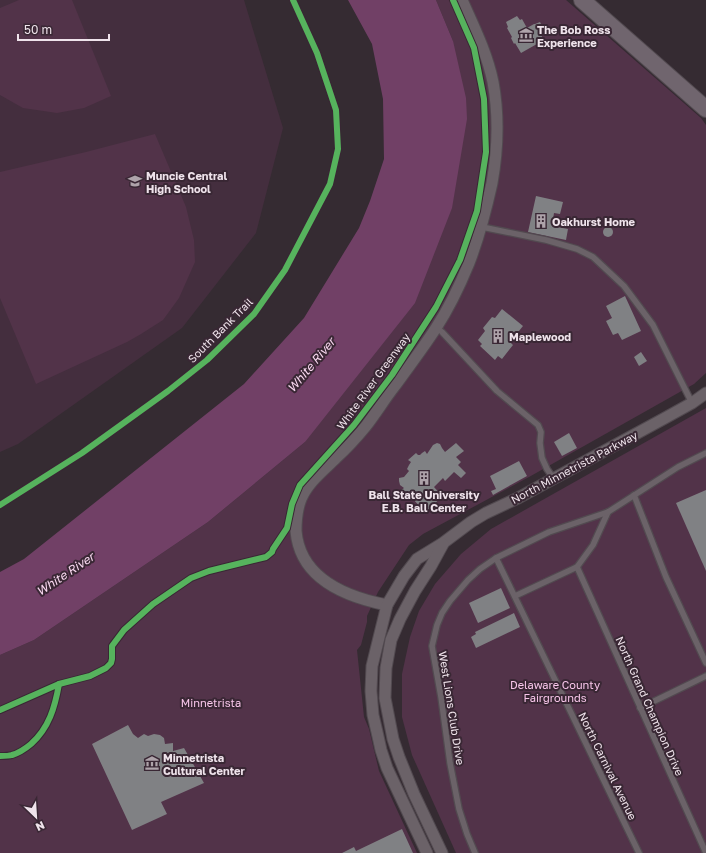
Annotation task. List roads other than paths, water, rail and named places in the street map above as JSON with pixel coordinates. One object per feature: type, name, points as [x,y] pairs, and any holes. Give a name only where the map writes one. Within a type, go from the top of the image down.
[{"type":"main road","points":[[582,0],[706,109]]},
{"type":"street","points":[[387,605],[352,596],[338,590],[313,572],[303,556],[297,538],[296,522],[301,499],[307,487],[365,426],[402,377],[436,327],[469,263],[482,227],[494,168],[497,111],[493,83],[488,63],[482,44],[462,0]]},
{"type":"street","name":"North Minnetrista Parkway","points":[[427,853],[387,768],[381,750],[373,715],[370,692],[372,666],[387,605],[404,576],[417,559],[444,543],[476,519],[554,479],[692,403],[706,393]]},
{"type":"street","name":"North Minnetrista Parkway","points":[[442,853],[414,794],[399,757],[385,698],[386,668],[391,640],[415,591],[432,566],[444,543]]},
{"type":"lane","points":[[482,227],[546,240],[576,248],[593,257],[624,286],[653,325],[692,403]]},
{"type":"lane","points":[[436,327],[497,391],[538,425],[541,432],[540,443],[542,458],[554,479]]},
{"type":"lane","name":"West Lions Club Drive","points":[[475,853],[459,809],[432,652],[437,625],[442,613],[468,580],[480,569],[496,558],[549,532],[608,512],[678,467],[706,453]]},
{"type":"lane","points":[[634,495],[666,578],[706,663]]},
{"type":"lane","points":[[515,596],[577,567],[593,545],[608,512]]},
{"type":"lane","name":"North Carnival Avenue","points":[[496,558],[639,853]]},
{"type":"lane","name":"North Grand Champion Drive","points":[[577,567],[706,853]]},
{"type":"lane","points":[[640,708],[706,676]]},
{"type":"water","name":"White River","points":[[348,0],[436,0],[453,41],[466,98],[467,119],[452,208],[415,303],[305,442],[208,522],[34,640],[0,655],[0,572],[24,559],[244,384],[304,318],[359,228],[384,159],[383,99],[372,44]]},
{"type":"place","name":"The Bob Ross Experience","points":[[526,35]]},
{"type":"place","name":"Muncie Central High School","points":[[135,181]]},
{"type":"place","name":"Oakhurst Home","points":[[541,221]]},
{"type":"place","name":"Maplewood","points":[[498,336]]},
{"type":"place","name":"Ball State University E.B. Ball Center","points":[[424,478]]},
{"type":"place","name":"Minnetrista Cultural Center","points":[[152,763]]},
{"type":"park label","name":"Delaware County Fairgrounds","points":[[555,690]]},
{"type":"park label","name":"Minnetrista","points":[[211,702]]}]
